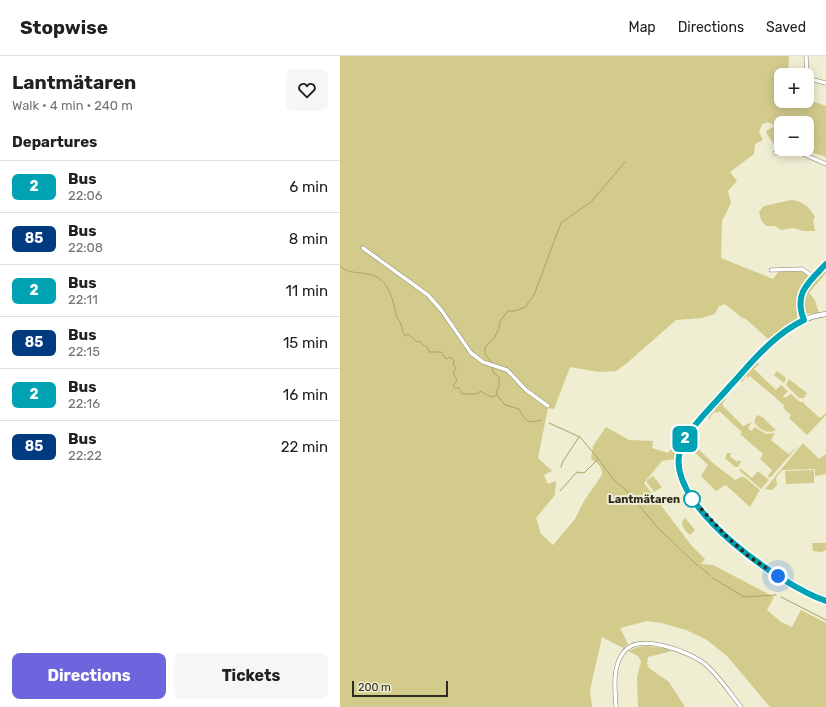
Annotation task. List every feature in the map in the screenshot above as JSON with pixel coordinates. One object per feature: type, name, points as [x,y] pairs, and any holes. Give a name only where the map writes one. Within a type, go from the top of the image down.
[{"type":"street","points":[[806,56],[807,68]]},
{"type":"street","points":[[814,80],[826,83]]},
{"type":"street","points":[[808,156],[826,164]]},
{"type":"street","points":[[363,248],[428,294],[442,310],[470,353],[483,362],[507,370],[526,390],[548,406]]},
{"type":"street","points":[[804,320],[799,305],[800,297],[803,290],[826,264]]},
{"type":"street","points":[[771,270],[802,269],[814,277]]},
{"type":"street","points":[[826,314],[804,320],[776,336],[686,438],[678,461],[680,475],[685,488],[701,510],[726,536],[747,555],[770,571],[795,586],[826,601]]},
{"type":"street","points":[[616,707],[616,674],[622,653],[631,646],[646,644],[671,648],[699,660],[715,675],[741,707]]},
{"type":"shaded area","points":[[340,56],[789,56],[788,68],[774,68],[774,108],[814,108],[814,102],[826,106],[826,157],[814,153],[814,116],[774,116],[774,125],[768,122],[762,124],[759,132],[763,140],[755,144],[754,154],[730,172],[737,181],[728,191],[731,203],[722,221],[721,258],[773,279],[779,271],[805,272],[808,275],[808,279],[800,289],[797,297],[797,319],[788,324],[769,340],[746,319],[742,318],[725,304],[719,306],[715,314],[702,318],[676,320],[616,371],[599,372],[570,367],[554,409],[548,408],[538,458],[552,471],[544,475],[548,484],[556,481],[555,495],[536,518],[541,534],[553,545],[575,519],[584,501],[602,475],[601,467],[591,459],[593,446],[606,427],[629,440],[653,441],[652,448],[668,453],[673,446],[678,450],[676,459],[662,461],[644,483],[691,545],[705,559],[701,564],[713,565],[774,597],[767,610],[781,622],[792,627],[801,610],[826,623],[826,707],[770,707],[727,656],[707,640],[686,630],[647,621],[620,628],[628,644],[623,648],[602,637],[590,690],[592,707],[340,707]]},
{"type":"shaded area","points":[[774,127],[774,144],[767,134],[766,131]]},
{"type":"shaded area","points":[[791,200],[802,203],[810,210],[815,217],[813,221],[815,231],[804,231],[793,228],[781,230],[775,226],[766,226],[761,220],[759,212],[764,206]]},
{"type":"shaded area","points":[[826,270],[826,273],[809,293],[815,300],[819,313],[807,314],[802,305],[805,291]]},
{"type":"shaded area","points":[[757,362],[759,364],[754,369],[776,390],[781,385],[788,391],[783,396],[785,398],[791,394],[800,402],[804,402],[804,404],[820,418],[826,413],[826,415],[807,435],[789,418],[791,415],[783,408],[785,406],[750,376],[748,378],[746,376],[742,382],[740,381]]},
{"type":"shaded area","points":[[777,371],[786,378],[784,383],[774,375]]},
{"type":"shaded area","points":[[789,379],[807,393],[804,398],[799,398],[786,385]]},
{"type":"shaded area","points":[[726,398],[722,405],[743,426],[752,422],[748,428],[751,431],[755,427],[766,434],[775,433],[771,440],[789,454],[798,446],[770,478],[768,476],[772,470],[760,459],[763,454],[740,434],[742,432],[719,411],[717,413],[715,411],[710,417],[711,419],[708,418],[722,400]]},
{"type":"shaded area","points":[[757,415],[762,417],[776,430],[766,432],[761,429],[754,422]]},
{"type":"shaded area","points":[[693,434],[695,435],[690,441],[713,463],[735,480],[744,477],[760,490],[750,507],[727,486],[725,485],[716,491],[701,476],[708,465],[689,447],[684,452],[683,451]]},
{"type":"shaded area","points":[[803,443],[819,459],[826,454],[826,474],[815,476],[815,469],[782,470],[776,478],[777,485],[772,490],[765,489]]},
{"type":"shaded area","points":[[727,453],[731,453],[730,456],[737,462],[739,460],[741,462],[738,467],[735,467],[725,458]]},
{"type":"shaded area","points":[[740,468],[752,478],[758,471],[769,480],[761,489],[740,471]]},
{"type":"shaded area","points":[[814,470],[814,483],[786,484],[785,471]]},
{"type":"shaded area","points":[[653,476],[662,487],[654,492],[646,481]]},
{"type":"shaded area","points":[[685,518],[695,530],[690,535],[685,530],[683,525],[682,521]]},
{"type":"shaded area","points":[[812,543],[826,543],[826,550],[822,552],[813,551]]},
{"type":"shaded area","points":[[647,646],[664,648],[672,651],[648,657],[647,664],[649,668],[669,682],[685,707],[638,707],[637,678],[641,661],[638,656],[628,651],[638,647]]},
{"type":"waterway","points":[[492,363],[485,354],[485,347],[494,338],[499,329],[500,321],[508,311],[515,311],[525,307],[534,295],[561,223],[592,201],[625,162]]},
{"type":"waterway","points":[[340,266],[345,270],[374,276],[385,284],[388,288],[405,336],[408,334],[417,342],[420,341],[428,348],[429,352],[441,352],[446,359],[450,357],[454,361],[453,364],[456,368],[453,373],[457,380],[453,386],[455,388],[459,388],[462,394],[478,394],[480,391],[491,397],[497,395],[505,405],[519,409],[523,417],[528,421],[533,422],[542,420]]},
{"type":"waterway","points":[[492,366],[493,372],[499,377],[499,387],[496,392],[497,395]]},
{"type":"waterway","points":[[549,423],[580,437],[614,480],[627,491],[658,528],[698,566]]},
{"type":"waterway","points":[[561,467],[563,461],[579,437]]},
{"type":"waterway","points":[[560,491],[577,472],[584,473],[597,460]]},
{"type":"waterway","points":[[700,567],[711,576]]},
{"type":"waterway","points":[[713,578],[744,597],[776,595]]},
{"type":"waterway","points":[[781,597],[826,620]]},
{"type":"bus line","name":"2","points":[[826,264],[803,290],[800,297],[799,305],[804,320],[791,326],[776,336],[696,425],[682,444],[678,465],[682,483],[692,499],[726,536],[747,555],[770,571],[795,586],[826,601]]},
{"type":"place","name":"Lantmätaren","points":[[692,499]]},
{"type":"route","points":[[692,499],[706,516],[747,555],[778,576]]}]
